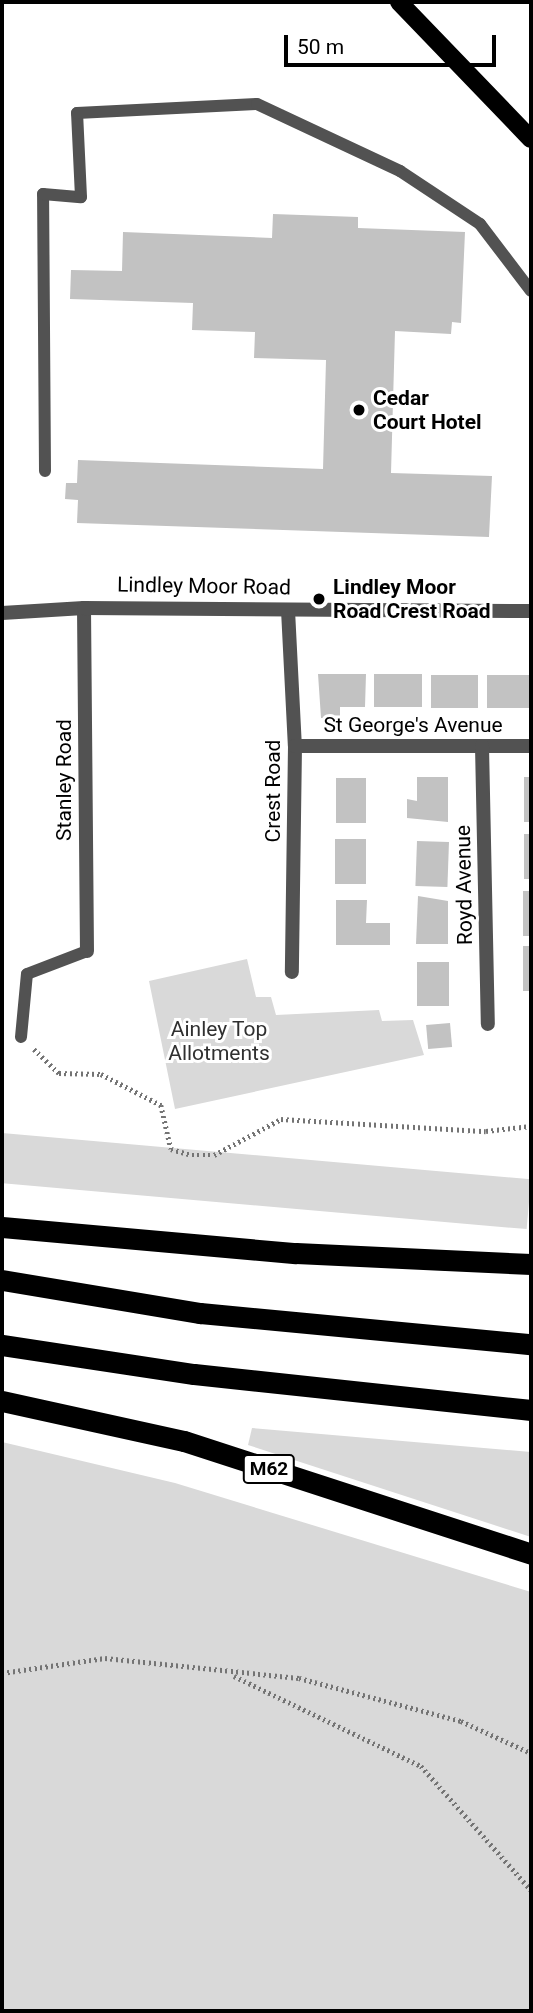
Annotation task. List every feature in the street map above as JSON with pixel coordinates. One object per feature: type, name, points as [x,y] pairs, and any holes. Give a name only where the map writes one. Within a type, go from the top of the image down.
[{"type":"highway","points":[[2,1227],[296,1253],[531,1264]]},
{"type":"highway","points":[[2,1280],[200,1313],[531,1344]]},
{"type":"highway","points":[[2,1345],[194,1374],[531,1409]]},
{"type":"highway","name":"M62","points":[[2,1401],[184,1441],[531,1554]]},
{"type":"main road","points":[[399,2],[531,139]]},
{"type":"street","name":"Lindley Moor Road","points":[[2,614],[84,608],[531,611]]},
{"type":"street","name":"Stanley Road","points":[[84,608],[87,951]]},
{"type":"street","name":"Crest Road","points":[[288,610],[295,746],[292,972]]},
{"type":"street","name":"St George's Avenue","points":[[295,746],[531,746]]},
{"type":"street","name":"Royd Avenue","points":[[482,746],[488,1024]]},
{"type":"lane","points":[[45,471],[43,194],[81,197],[78,113],[257,104],[400,172],[480,224],[531,291]]},
{"type":"lane","points":[[21,1037],[27,974],[87,951]]},
{"type":"path","points":[[21,1037],[59,1073],[100,1074],[161,1105],[171,1149],[192,1155],[214,1155],[281,1119],[486,1131],[531,1126]]},
{"type":"path","points":[[5,1673],[105,1658],[230,1674],[299,1678],[461,1721],[531,1753]]},
{"type":"path","points":[[230,1674],[421,1766],[531,1890]]},
{"type":"green space","name":"Ainley Top Allotments","points":[[247,959],[256,997],[271,997],[276,1015],[379,1010],[382,1021],[413,1020],[424,1055],[175,1109],[149,981]]},
{"type":"green space","points":[[2,1133],[531,1179],[527,1229],[2,1183]]},
{"type":"green space","points":[[252,1428],[531,1452],[531,1537],[248,1445]]},
{"type":"green space","points":[[2,1442],[175,1483],[531,1592],[531,2011],[2,2011]]},
{"type":"building","name":"Cedar Court Hotel","points":[[273,214],[358,217],[358,228],[465,232],[461,323],[452,322],[451,334],[395,331],[391,473],[492,476],[489,537],[77,523],[78,500],[65,499],[66,483],[77,483],[78,460],[323,469],[326,360],[254,358],[255,332],[192,330],[193,303],[70,299],[71,270],[122,271],[123,232],[272,238]]},
{"type":"building","points":[[318,674],[366,674],[365,707],[340,707],[340,718],[321,718]]},
{"type":"building","points":[[374,674],[422,674],[422,707],[374,707]]},
{"type":"building","points":[[431,675],[478,675],[478,708],[431,708]]},
{"type":"building","points":[[487,675],[531,675],[531,708],[487,708]]},
{"type":"building","points":[[417,777],[448,777],[448,822],[407,818],[407,799],[417,801]]},
{"type":"building","points":[[524,777],[531,777],[531,822],[524,822]]},
{"type":"building","points":[[336,778],[366,778],[366,823],[336,823]]},
{"type":"building","points":[[524,834],[531,834],[531,879],[524,879]]},
{"type":"building","points":[[335,839],[366,839],[366,884],[335,884]]},
{"type":"building","points":[[417,841],[449,842],[447,887],[415,886]]},
{"type":"building","points":[[523,891],[531,891],[531,936],[523,936]]},
{"type":"building","points":[[418,896],[448,901],[448,944],[416,944]]},
{"type":"building","points":[[336,900],[367,900],[366,923],[390,923],[390,945],[336,945]]},
{"type":"building","points":[[523,946],[531,946],[531,991],[523,991]]},
{"type":"building","points":[[417,962],[449,962],[449,1006],[417,1006]]},
{"type":"building","points":[[450,1023],[452,1047],[428,1049],[426,1025]]},
{"type":"place","name":"Cedar Court Hotel","points":[[359,410]]},
{"type":"place","name":"Lindley Moor Road Crest Road","points":[[319,599]]}]
